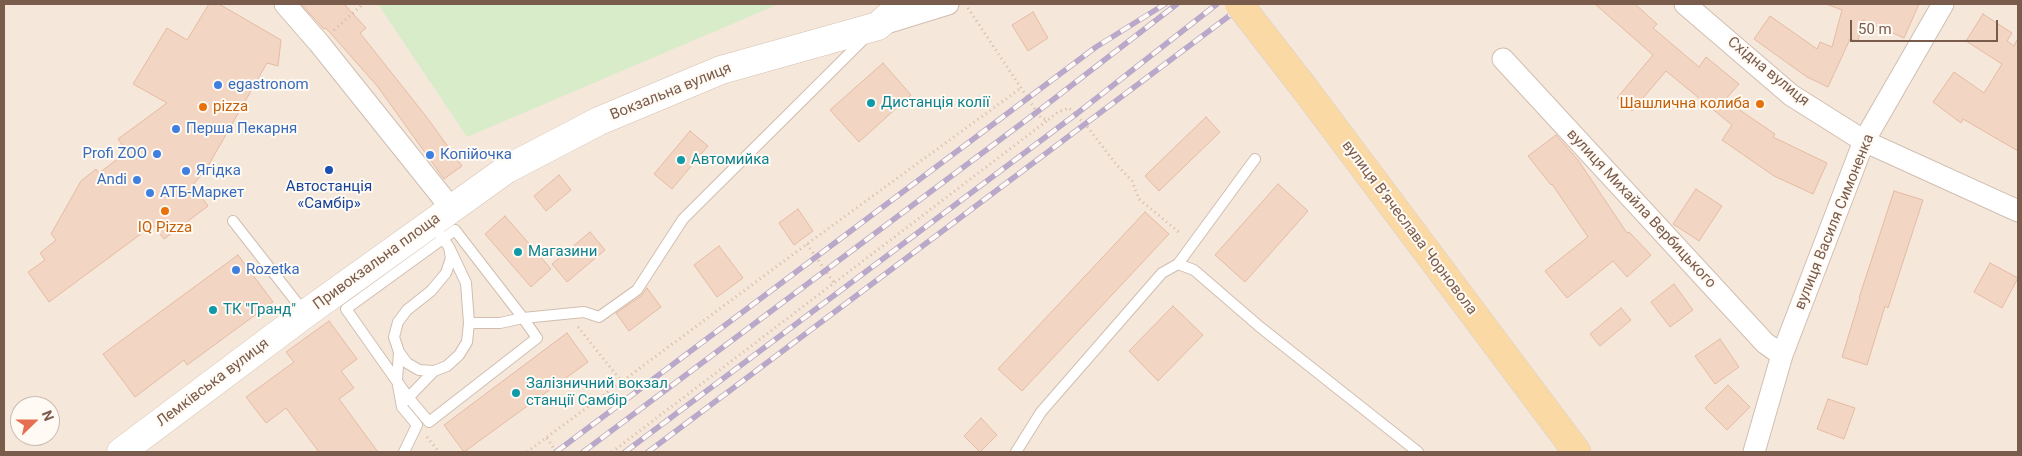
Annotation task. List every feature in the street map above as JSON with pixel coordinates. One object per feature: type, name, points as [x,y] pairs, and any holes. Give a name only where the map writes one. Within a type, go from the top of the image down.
[{"type":"main road","name":"Вокзальна вулиця","points":[[444,229],[507,169],[607,117],[721,70],[878,26],[902,4]]},
{"type":"main road","name":"вулиця Вʼячеслава Чорновола","points":[[1240,4],[1577,452]]},
{"type":"main road","name":"Привокзальна площа","points":[[305,314],[444,229]]},
{"type":"main road","name":"Лемківська вулиця","points":[[121,452],[305,314]]},
{"type":"street","name":"Привокзальна площа","points":[[285,4],[319,43],[444,229]]},
{"type":"street","points":[[878,26],[948,4]]},
{"type":"street","name":"Східна вулиця","points":[[1684,4],[1791,95],[1864,141],[2018,211]]},
{"type":"street","name":"вулиця Василя Симоненка","points":[[1754,452],[1782,355],[1864,141],[1943,4]]},
{"type":"street","name":"вулиця Михайла Вербицького","points":[[1503,59],[1765,343],[1782,355]]},
{"type":"lane","points":[[469,323],[500,323],[523,318],[584,312],[599,317],[637,290],[683,219],[878,26]]},
{"type":"lane","points":[[1016,452],[1041,412],[1162,273],[1178,264],[1255,159]]},
{"type":"lane","name":"Привокзальна площа","points":[[233,221],[305,314]]},
{"type":"lane","points":[[402,407],[408,397],[434,372],[447,366],[459,356],[467,342],[469,323],[466,283],[444,229]]},
{"type":"lane","points":[[434,372],[419,370],[407,363],[399,352],[394,337],[398,322],[407,310],[431,291],[446,273],[451,258],[444,229]]},
{"type":"lane","points":[[444,229],[454,230],[523,318],[536,338],[429,422],[408,397],[398,380],[346,309],[444,229]]},
{"type":"lane","points":[[1178,264],[1194,270],[1260,326],[1418,452]]},
{"type":"lane","points":[[399,352],[398,380],[402,407],[417,425],[404,452]]},
{"type":"path","points":[[319,43],[363,4]]},
{"type":"path","points":[[965,4],[1041,118],[1048,120]]},
{"type":"path","points":[[527,452],[1021,88]]},
{"type":"path","points":[[612,452],[1058,112],[1069,108],[1086,125],[1116,164],[1132,181],[1140,199],[1193,244]]},
{"type":"path","points":[[807,244],[834,283]]},
{"type":"path","points":[[568,313],[622,382]]},
{"type":"path","points":[[547,438],[556,452]]},
{"type":"shaded area","points":[[4,4],[2018,4],[2018,452],[4,452]]},
{"type":"green space","points":[[378,4],[779,4],[467,137]]},
{"type":"building","points":[[209,4],[219,4],[281,40],[278,66],[267,63],[208,166],[193,185],[208,206],[164,239],[153,225],[49,302],[28,272],[45,260],[40,253],[56,240],[51,234],[81,181],[96,169],[99,173],[127,152],[118,139],[167,103],[133,84],[167,28],[187,40]]},
{"type":"building","points":[[301,4],[344,4],[366,28],[360,33],[425,115],[462,166],[444,179],[378,87],[326,28],[324,29]]},
{"type":"building","points":[[1595,4],[1635,4],[1657,24],[1653,28],[1699,67],[1706,57],[1739,84],[1725,100],[1775,134],[1773,137],[1827,163],[1813,194],[1774,176],[1722,140],[1732,125],[1666,71],[1632,111],[1617,98],[1653,55]]},
{"type":"building","points":[[1826,4],[1919,4],[1904,38],[1863,20],[1858,41],[1850,39],[1828,87],[1807,77],[1754,39],[1770,16],[1817,49],[1820,42],[1832,47],[1842,10]]},
{"type":"building","points":[[1033,12],[1048,38],[1028,51],[1012,25]]},
{"type":"building","points":[[1983,14],[2012,33],[2007,41],[2014,46],[2018,38],[2018,151],[1963,119],[1961,123],[1933,102],[1954,72],[1984,93],[2002,64],[1966,41]]},
{"type":"building","name":"Дистанція колії","points":[[883,63],[911,95],[859,142],[830,110]]},
{"type":"building","points":[[1206,117],[1220,132],[1159,191],[1145,176]]},
{"type":"building","name":"Автомийка","points":[[690,131],[708,146],[672,189],[654,174]]},
{"type":"building","points":[[1556,135],[1578,160],[1627,233],[1629,232],[1651,255],[1627,277],[1613,261],[1567,298],[1545,271],[1588,237],[1552,184],[1528,156]]},
{"type":"building","points":[[559,175],[571,190],[546,211],[534,196]]},
{"type":"building","points":[[1278,184],[1308,211],[1245,282],[1215,255]]},
{"type":"building","points":[[1696,189],[1722,206],[1699,241],[1673,224]]},
{"type":"building","points":[[1894,191],[1923,200],[1888,308],[1885,306],[1867,365],[1842,357]]},
{"type":"building","points":[[798,209],[813,231],[794,245],[779,223]]},
{"type":"building","points":[[1145,212],[1169,234],[1022,391],[998,369]]},
{"type":"building","name":"Магазини","points":[[505,216],[551,269],[531,287],[485,234]]},
{"type":"building","points":[[590,232],[605,250],[567,282],[552,264]]},
{"type":"building","points":[[719,246],[743,278],[717,297],[694,265]]},
{"type":"building","name":"ТК \"Гранд\"","points":[[238,255],[273,302],[187,365],[184,360],[135,397],[103,354]]},
{"type":"building","points":[[1990,263],[2018,278],[2002,308],[1974,292]]},
{"type":"building","points":[[1674,284],[1693,310],[1670,327],[1651,302]]},
{"type":"building","points":[[647,288],[661,307],[629,331],[616,313],[641,296]]},
{"type":"building","points":[[1173,306],[1203,335],[1158,381],[1129,351]]},
{"type":"building","points":[[1621,308],[1631,320],[1600,346],[1590,334]]},
{"type":"building","points":[[329,321],[357,359],[341,371],[354,388],[339,399],[378,452],[319,452],[286,408],[266,423],[246,397],[294,362],[286,352]]},
{"type":"building","name":"Залізничний вокзал станції Самбір","points":[[567,333],[588,362],[464,452],[444,425]]},
{"type":"building","points":[[1720,339],[1739,367],[1715,384],[1695,356]]},
{"type":"building","points":[[1728,385],[1750,407],[1727,430],[1705,408]]},
{"type":"building","points":[[1828,399],[1855,408],[1844,439],[1817,429]]},
{"type":"building","points":[[981,418],[997,435],[980,452],[964,436]]},
{"type":"railway","points":[[556,452],[1096,47],[1165,4]]},
{"type":"railway","points":[[583,452],[1037,112],[1177,4]]},
{"type":"railway","points":[[625,452],[1075,115],[1217,4]]},
{"type":"railway","points":[[648,452],[1245,4]]},
{"type":"place","name":"egastronom","points":[[218,85]]},
{"type":"place","name":"Дистанція колії","points":[[871,103]]},
{"type":"place","name":"Шашлична колиба","points":[[1760,104]]},
{"type":"place","name":"pizza","points":[[203,107]]},
{"type":"place","name":"Перша Пекарня","points":[[176,129]]},
{"type":"place","name":"Profi ZOO","points":[[157,154]]},
{"type":"place","name":"Копійочка","points":[[430,155]]},
{"type":"place","name":"Автомийка","points":[[681,160]]},
{"type":"place","name":"Автостанція «Самбір»","points":[[329,170]]},
{"type":"place","name":"Ягідка","points":[[186,171]]},
{"type":"place","name":"Andi","points":[[137,180]]},
{"type":"place","name":"АТБ-Маркет","points":[[150,193]]},
{"type":"place","name":"IQ Pizza","points":[[165,211]]},
{"type":"place","name":"Магазини","points":[[518,252]]},
{"type":"place","name":"Rozetka","points":[[236,270]]},
{"type":"place","name":"ТК \"Гранд\"","points":[[213,310]]},
{"type":"place","name":"Залізничний вокзал станції Самбір","points":[[516,393]]}]
